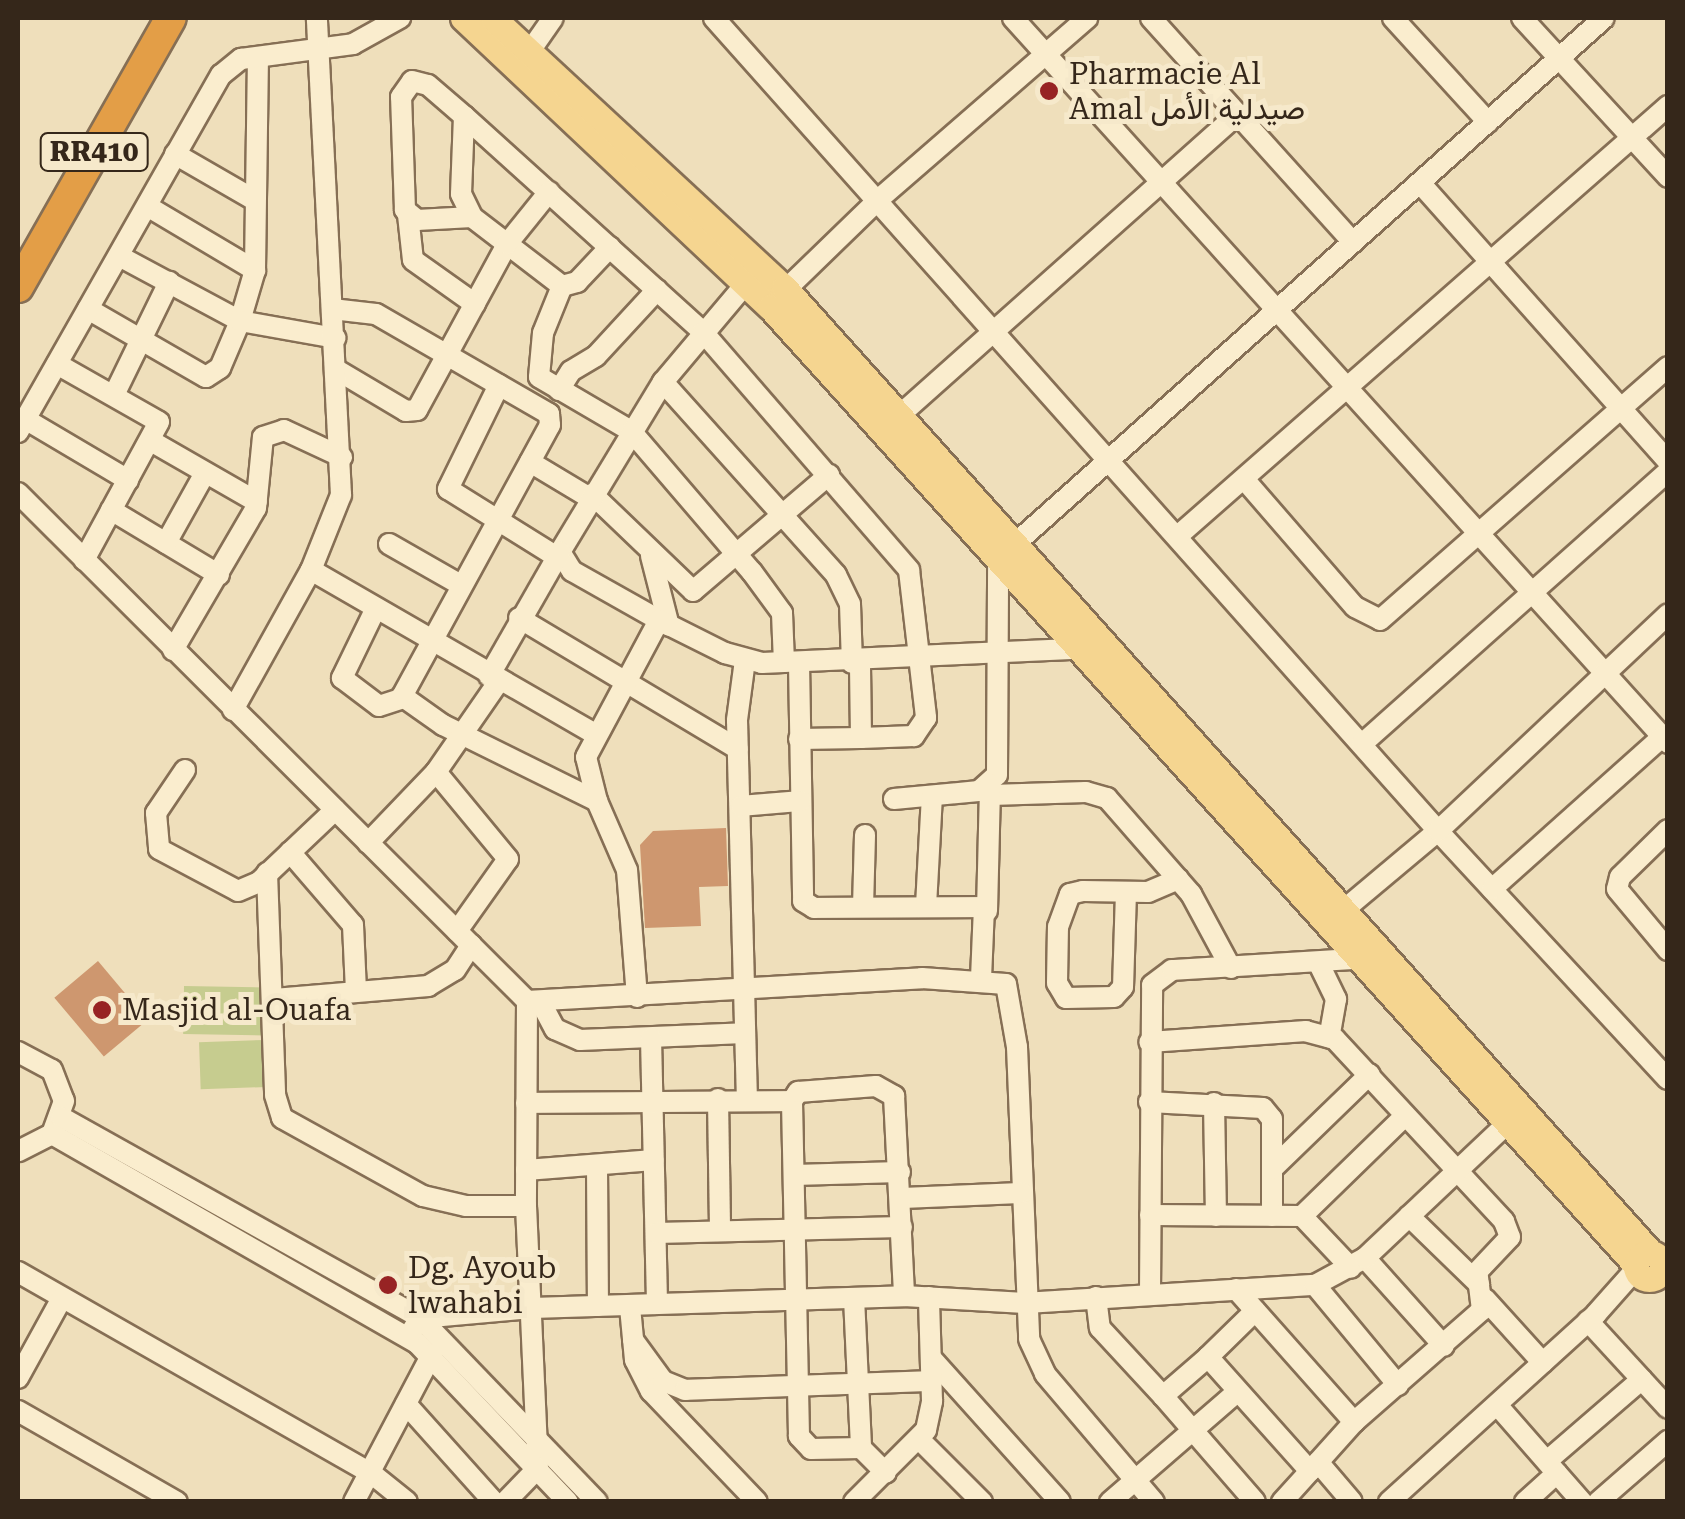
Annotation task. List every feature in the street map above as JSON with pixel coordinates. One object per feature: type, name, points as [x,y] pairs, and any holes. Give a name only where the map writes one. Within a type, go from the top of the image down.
[{"type":"highway","name":"RR410","points":[[18,252],[152,18]]},
{"type":"highway","name":"RR410","points":[[18,287],[170,18]]},
{"type":"main road","points":[[463,18],[524,60],[901,414],[1007,552]]},
{"type":"main road","points":[[494,18],[524,60]]},
{"type":"main road","points":[[777,297],[1654,1268]]},
{"type":"street","points":[[233,710],[310,570],[336,514],[342,457],[317,18]]},
{"type":"street","points":[[128,480],[21,426],[221,74],[241,59],[353,44],[400,18]]},
{"type":"street","points":[[524,60],[553,18]]},
{"type":"street","points":[[714,18],[1180,534],[1438,831],[1668,1079]]},
{"type":"street","points":[[1012,18],[1350,386],[1665,740],[1492,889]]},
{"type":"street","points":[[777,297],[879,199],[1086,18]]},
{"type":"street","points":[[1151,18],[1353,242]]},
{"type":"street","points":[[1393,18],[1488,122]]},
{"type":"street","points":[[1522,18],[1668,177]]},
{"type":"street","points":[[981,978],[990,789],[1000,744],[996,654],[1007,552],[1604,18]]},
{"type":"street","points":[[88,309],[210,377],[220,368],[240,321],[255,270],[253,199],[258,58]]},
{"type":"street","points":[[475,304],[412,260],[408,215],[402,202],[403,92],[412,81],[423,82],[464,116],[704,332],[909,570],[920,656],[922,730],[910,737],[799,739]]},
{"type":"street","points":[[1180,534],[1668,106]]},
{"type":"street","points":[[901,414],[1238,114]]},
{"type":"street","points":[[464,116],[461,194],[472,217],[562,286]]},
{"type":"street","points":[[175,154],[253,199]]},
{"type":"street","points":[[1421,184],[1668,460]]},
{"type":"street","points":[[337,370],[412,412],[449,356],[507,244],[549,192]]},
{"type":"street","points":[[147,206],[255,270]]},
{"type":"street","points":[[408,215],[472,217]]},
{"type":"street","points":[[562,286],[577,282],[610,247]]},
{"type":"street","points":[[119,256],[240,321],[335,338]]},
{"type":"street","points":[[368,842],[465,737],[519,618],[630,432],[663,382],[754,274]]},
{"type":"street","points":[[114,395],[169,282]]},
{"type":"street","points":[[562,286],[543,333],[537,370],[559,390],[630,432],[782,613],[799,739],[804,901],[814,908],[969,904],[987,911]]},
{"type":"street","points":[[559,390],[571,370],[596,356],[658,290]]},
{"type":"street","points":[[332,309],[370,312],[551,418],[403,698],[378,706],[342,678],[376,608]]},
{"type":"street","points":[[57,364],[156,416],[150,441],[84,560]]},
{"type":"street","points":[[1244,479],[1347,599],[1374,621],[1482,535],[1668,368]]},
{"type":"street","points":[[663,382],[845,592],[856,663],[861,738]]},
{"type":"street","points":[[499,385],[447,485],[495,524],[558,555],[572,570],[664,623],[745,660],[856,663],[1093,644]]},
{"type":"street","points":[[173,650],[257,502],[260,446],[268,432],[284,430],[342,457]]},
{"type":"street","points":[[150,441],[257,502]]},
{"type":"street","points":[[530,462],[591,496],[693,591],[784,518],[829,475]]},
{"type":"street","points":[[1362,744],[1531,589],[1668,471]]},
{"type":"street","points":[[166,543],[205,473]]},
{"type":"street","points":[[18,493],[464,938],[534,1001],[550,1024],[570,1038],[744,1033]]},
{"type":"street","points":[[111,510],[219,575]]},
{"type":"street","points":[[389,544],[461,586]]},
{"type":"street","points":[[637,996],[628,870],[597,801],[586,765],[596,734],[664,623],[650,554]]},
{"type":"street","points":[[310,570],[494,679],[596,734]]},
{"type":"street","points":[[1336,916],[1438,831],[1668,614]]},
{"type":"street","points":[[519,618],[738,748]]},
{"type":"street","points":[[745,660],[738,748],[746,1100]]},
{"type":"street","points":[[403,698],[465,737],[597,801]]},
{"type":"street","points":[[185,770],[156,813],[159,849],[238,891],[267,873],[335,810]]},
{"type":"street","points":[[274,999],[444,980],[508,858],[436,772]]},
{"type":"street","points":[[894,799],[990,789],[1103,796],[1178,879],[1231,968]]},
{"type":"street","points":[[926,906],[932,796]]},
{"type":"street","points":[[742,806],[801,802]]},
{"type":"street","points":[[1668,830],[1617,884],[1668,950]]},
{"type":"street","points":[[863,907],[864,835]]},
{"type":"street","points":[[290,852],[353,925],[356,992]]},
{"type":"street","points":[[267,873],[275,1095],[288,1124],[423,1196],[466,1206],[526,1206]]},
{"type":"street","points":[[1126,892],[1123,987],[1114,997],[1066,998],[1058,983],[1062,904],[1084,891],[1148,892],[1178,879]]},
{"type":"street","points":[[1150,1293],[1148,1006],[1156,980],[1172,970],[1319,964],[1370,957]]},
{"type":"street","points":[[1319,964],[1336,1000],[1329,1037]]},
{"type":"street","points":[[534,1001],[745,985],[981,978],[1012,992],[1029,1339],[1046,1374],[1154,1502]]},
{"type":"street","points":[[505,1502],[538,1468],[526,1206],[526,1104],[534,1001]]},
{"type":"street","points":[[1149,1042],[1306,1031],[1329,1037],[1370,1074],[1510,1232],[1477,1272],[1482,1292],[1444,1346],[1354,1422],[1282,1502]]},
{"type":"street","points":[[651,1038],[657,1304]]},
{"type":"street","points":[[18,1052],[52,1070],[60,1084],[56,1125]]},
{"type":"street","points":[[1272,1169],[1370,1074]]},
{"type":"street","points":[[861,1448],[803,1445],[792,1101],[798,1092],[817,1087],[890,1091],[898,1116],[904,1296]]},
{"type":"street","points":[[718,1099],[720,1231]]},
{"type":"street","points":[[526,1104],[792,1101]]},
{"type":"street","points":[[1149,1102],[1254,1104],[1268,1112],[1272,1216]]},
{"type":"street","points":[[1214,1103],[1216,1216]]},
{"type":"street","points":[[1302,1216],[1405,1116]]},
{"type":"street","points":[[420,1318],[532,1308],[904,1296],[1026,1303],[1315,1285],[1358,1263],[1514,1117]]},
{"type":"street","points":[[18,1151],[56,1125]]},
{"type":"street","points":[[56,1125],[420,1318],[537,1434],[598,1502]]},
{"type":"street","points":[[56,1125],[432,1354],[568,1502]]},
{"type":"street","points":[[526,1170],[654,1160]]},
{"type":"street","points":[[597,1166],[598,1306]]},
{"type":"street","points":[[794,1175],[900,1172]]},
{"type":"street","points":[[901,1198],[1022,1193]]},
{"type":"street","points":[[1150,1214],[1302,1216],[1358,1263],[1444,1346]]},
{"type":"street","points":[[1409,1216],[1482,1292],[1543,1364]]},
{"type":"street","points":[[656,1233],[902,1227]]},
{"type":"street","points":[[1394,1500],[1592,1318],[1654,1268]]},
{"type":"street","points":[[18,1272],[371,1473],[408,1502]]},
{"type":"street","points":[[1315,1285],[1398,1385]]},
{"type":"street","points":[[1236,1289],[1354,1422]]},
{"type":"street","points":[[856,1501],[920,1440],[930,1419],[929,1296]]},
{"type":"street","points":[[1096,1297],[1100,1328],[1255,1502]]},
{"type":"street","points":[[18,1378],[62,1298]]},
{"type":"street","points":[[854,1298],[861,1448],[886,1474]]},
{"type":"street","points":[[630,1306],[632,1340],[651,1391],[757,1502]]},
{"type":"street","points":[[1163,1396],[1255,1310]]},
{"type":"street","points":[[408,1337],[420,1318]]},
{"type":"street","points":[[1592,1318],[1668,1408]]},
{"type":"street","points":[[632,1340],[671,1386],[932,1381]]},
{"type":"street","points":[[354,1502],[432,1354]]},
{"type":"street","points":[[1208,1356],[1238,1392],[1352,1502]]},
{"type":"street","points":[[930,1358],[1060,1502]]},
{"type":"street","points":[[1524,1502],[1552,1467],[1642,1380]]},
{"type":"street","points":[[1110,1502],[1238,1392]]},
{"type":"street","points":[[406,1404],[494,1502]]},
{"type":"street","points":[[1498,1406],[1582,1502]]},
{"type":"street","points":[[18,1411],[177,1502]]},
{"type":"street","points":[[920,1440],[982,1502]]},
{"type":"street","points":[[1598,1502],[1668,1441]]},
{"type":"green space","points":[[184,986],[266,987],[265,1035],[183,1034]]},
{"type":"green space","points":[[264,1040],[266,1087],[201,1089],[199,1042]]},
{"type":"building","points":[[726,828],[728,886],[699,887],[701,926],[645,928],[640,845],[653,831]]},
{"type":"building","name":"Masjid al-Ouafa","points":[[98,961],[147,1020],[104,1057],[54,998]]},
{"type":"place","name":"Pharmacie Al Amal صيدلية الأمل","points":[[1049,91]]},
{"type":"place","name":"Masjid al-Ouafa","points":[[102,1010]]},
{"type":"place","name":"Dg. Ayoub lwahabi","points":[[388,1285]]}]
